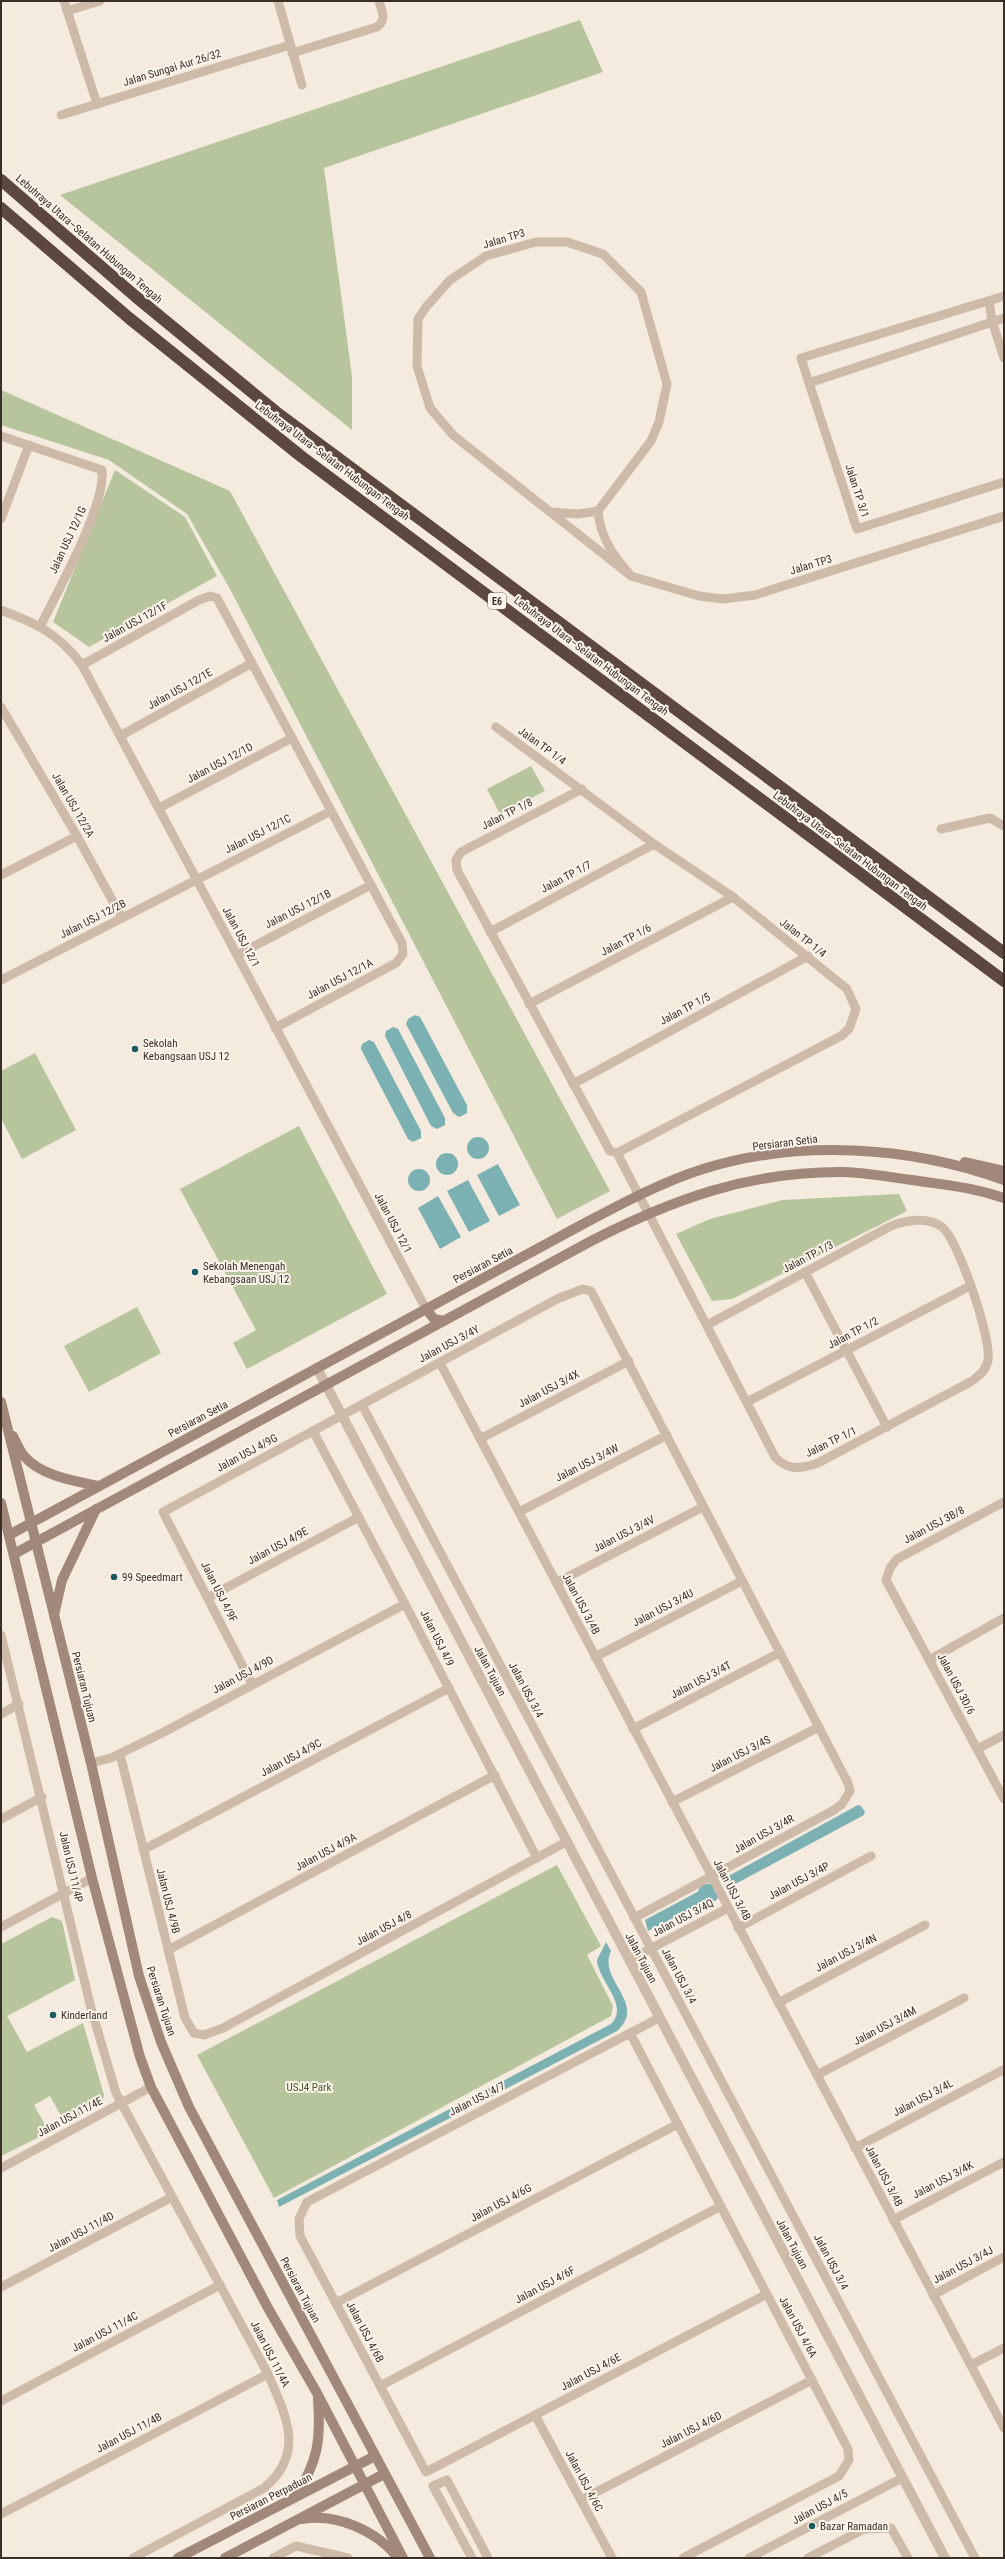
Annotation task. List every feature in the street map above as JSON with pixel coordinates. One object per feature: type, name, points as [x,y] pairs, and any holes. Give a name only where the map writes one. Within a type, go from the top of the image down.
[{"type":"highway","name":"Lebuhraya Utara–Selatan Hubungan Tengah","points":[[1,180],[135,296],[276,412],[1004,953]]},
{"type":"highway","name":"Lebuhraya Utara–Selatan Hubungan Tengah","points":[[1,208],[129,318],[302,457],[1004,981]]},
{"type":"main road","name":"Persiaran Setia","points":[[9,1535],[639,1195],[704,1169],[777,1155],[824,1150],[865,1152],[925,1159],[1004,1180]]},
{"type":"main road","points":[[925,1159],[952,1160],[1004,1171]]},
{"type":"main road","points":[[14,1554],[443,1321],[648,1212],[682,1199],[759,1179],[833,1172],[874,1174],[972,1188],[1004,1198]]},
{"type":"main road","points":[[426,1309],[434,1319],[443,1321]]},
{"type":"main road","name":"Persiaran Tujuan","points":[[1,1402],[91,1763],[139,1976],[161,2042],[189,2107],[430,2558]]},
{"type":"main road","points":[[7,1425],[24,1456],[40,1468],[67,1479],[98,1486]]},
{"type":"main road","points":[[1,1503],[127,2016],[151,2087],[268,2308],[317,2393],[403,2558]]},
{"type":"main road","points":[[54,1618],[62,1580],[96,1509]]},
{"type":"main road","points":[[294,2498],[311,2470],[319,2445],[320,2429],[317,2393]]},
{"type":"main road","name":"Persiaran Perpaduan","points":[[178,2558],[375,2456]]},
{"type":"main road","points":[[225,2558],[384,2474]]},
{"type":"main road","points":[[296,2520],[309,2518],[345,2523],[379,2539],[398,2558]]},
{"type":"street","points":[[64,1],[97,104]]},
{"type":"street","points":[[67,11],[100,1]]},
{"type":"street","points":[[278,1],[302,85]]},
{"type":"street","name":"Jalan Sungai Aur 26/32","points":[[61,115],[291,49],[377,27],[382,23],[384,17],[379,1]]},
{"type":"street","name":"Jalan TP3","points":[[598,511],[650,441],[659,422],[667,384],[656,338],[641,292],[603,254],[567,242],[536,242],[486,256],[450,280],[426,307],[418,319],[417,366],[430,408],[454,435],[631,576],[699,596],[723,599],[755,595],[1001,516]]},
{"type":"street","points":[[1004,296],[801,358],[809,383],[1004,318]]},
{"type":"street","points":[[988,301],[992,321],[1004,358]]},
{"type":"street","name":"Jalan TP 3/1","points":[[809,383],[857,529],[1004,482]]},
{"type":"street","points":[[1,436],[29,445],[1,519]]},
{"type":"street","name":"Jalan USJ 12/1G","points":[[29,445],[102,470],[103,480],[97,507],[41,625]]},
{"type":"street","points":[[551,512],[578,514],[598,511],[599,525],[612,554],[631,576]]},
{"type":"street","name":"Jalan USJ 12/1F","points":[[82,665],[199,600],[210,596],[217,598],[252,663]]},
{"type":"street","name":"Jalan USJ 12/1","points":[[1,610],[41,625],[61,642],[82,665],[426,1309]]},
{"type":"street","points":[[252,663],[371,885]]},
{"type":"street","name":"Jalan USJ 12/1E","points":[[120,736],[252,663]]},
{"type":"street","name":"Jalan USJ 12/2A","points":[[1,707],[77,836],[122,918]]},
{"type":"street","name":"Jalan TP 1/4","points":[[496,727],[654,844],[734,897],[847,989],[853,999],[856,1009],[849,1028],[831,1041],[617,1153]]},
{"type":"street","name":"Jalan USJ 12/1D","points":[[158,808],[292,738]]},
{"type":"street","name":"Jalan TP 1/8","points":[[490,932],[456,870],[456,860],[461,852],[582,790]]},
{"type":"street","name":"Jalan USJ 12/1C","points":[[196,879],[331,811]]},
{"type":"street","points":[[941,829],[990,818],[1004,826]]},
{"type":"street","points":[[1,875],[77,836]]},
{"type":"street","name":"Jalan TP 1/7","points":[[490,932],[654,844]]},
{"type":"street","name":"Jalan USJ 12/2B","points":[[1,980],[196,879]]},
{"type":"street","name":"Jalan USJ 12/1A","points":[[275,1028],[396,963],[403,954],[402,943],[371,885]]},
{"type":"street","name":"Jalan USJ 12/1B","points":[[237,955],[371,885]]},
{"type":"street","name":"Jalan TP 1/6","points":[[529,1004],[734,897]]},
{"type":"street","points":[[490,932],[610,1151],[617,1153],[639,1195]]},
{"type":"street","name":"Jalan TP 1/5","points":[[573,1084],[808,956]]},
{"type":"street","name":"Jalan TP 1/1","points":[[639,1195],[775,1457],[782,1465],[793,1468],[818,1463],[887,1427],[972,1381],[986,1367],[989,1350],[987,1338],[953,1240],[940,1226],[923,1221]]},
{"type":"street","name":"Jalan TP 1/3","points":[[707,1325],[899,1222],[923,1221]]},
{"type":"street","points":[[805,1272],[887,1427]]},
{"type":"street","name":"Jalan TP 1/2","points":[[747,1402],[970,1286]]},
{"type":"street","name":"Jalan USJ 3/4Y","points":[[342,1416],[569,1294],[583,1289],[591,1291],[629,1361],[666,1436],[848,1783]]},
{"type":"street","name":"Jalan USJ 3/4X","points":[[480,1439],[629,1361]]},
{"type":"street","name":"Jalan USJ 3/4B","points":[[440,1363],[1004,2428]]},
{"type":"street","name":"Jalan Tujuan","points":[[317,1368],[944,2558]]},
{"type":"street","name":"Jalan USJ 3/4","points":[[362,1405],[975,2558]]},
{"type":"street","name":"Jalan USJ 4/9G","points":[[163,1512],[342,1416]]},
{"type":"street","name":"Jalan USJ 4/9","points":[[312,1431],[405,1604],[537,1858]]},
{"type":"street","name":"Jalan USJ 3/4W","points":[[519,1512],[666,1436]]},
{"type":"street","name":"Jalan USJ 3B/8","points":[[886,1580],[890,1568],[897,1559],[1004,1502]]},
{"type":"street","name":"Jalan USJ 3/4V","points":[[556,1583],[703,1507]]},
{"type":"street","name":"Jalan USJ 4/9F","points":[[163,1512],[209,1597],[252,1684]]},
{"type":"street","name":"Jalan USJ 4/9E","points":[[209,1597],[359,1517]]},
{"type":"street","name":"Jalan USJ 3D/6","points":[[886,1580],[977,1749],[1001,1788],[1004,1800]]},
{"type":"street","name":"Jalan USJ 3/4U","points":[[595,1657],[742,1581]]},
{"type":"street","name":"Jalan USJ 4/9D","points":[[91,1763],[120,1754],[405,1604]]},
{"type":"street","points":[[929,1660],[1004,1618]]},
{"type":"street","name":"Jalan USJ 11/4P","points":[[1,1635],[42,1797],[100,2042],[121,2104]]},
{"type":"street","name":"Jalan USJ 3/4T","points":[[633,1729],[779,1653]]},
{"type":"street","name":"Jalan USJ 4/9C","points":[[143,1850],[449,1688]]},
{"type":"street","points":[[1,1714],[19,1704]]},
{"type":"street","name":"Jalan USJ 3/4S","points":[[672,1802],[819,1727]]},
{"type":"street","points":[[977,1749],[1004,1735]]},
{"type":"street","name":"Jalan USJ 4/9B","points":[[120,1754],[188,2026],[194,2032],[204,2035],[212,2033]]},
{"type":"street","name":"Jalan USJ 4/9A","points":[[168,1950],[495,1776]]},
{"type":"street","name":"Jalan USJ 3/4R","points":[[634,1918],[842,1804],[850,1791],[848,1783]]},
{"type":"street","points":[[1,1819],[42,1797]]},
{"type":"street","name":"Jalan USJ 4/8","points":[[212,2033],[566,1842]]},
{"type":"street","name":"Jalan USJ 3/4P","points":[[738,1928],[871,1856]]},
{"type":"street","points":[[1,1927],[92,1878]]},
{"type":"street","name":"Jalan USJ 3/4Q","points":[[629,1960],[728,1908]]},
{"type":"street","name":"Jalan USJ 3/4N","points":[[778,2003],[925,1924]]},
{"type":"street","name":"Jalan USJ 3/4M","points":[[817,2075],[964,1998]]},
{"type":"street","name":"Jalan USJ 4/7","points":[[307,2202],[659,2018]]},
{"type":"street","name":"Jalan USJ 4/6A","points":[[630,2033],[848,2449],[849,2460],[845,2469],[839,2476],[683,2558]]},
{"type":"street","name":"Jalan USJ 3/4L","points":[[855,2148],[1003,2070]]},
{"type":"street","name":"Jalan USJ 11/4E","points":[[1,2168],[151,2087]]},
{"type":"street","name":"Jalan USJ 11/4A","points":[[121,2104],[268,2374],[287,2418],[290,2432],[284,2463],[275,2479],[264,2488],[133,2558]]},
{"type":"street","name":"Jalan USJ 4/6G","points":[[336,2303],[678,2124]]},
{"type":"street","name":"Jalan USJ 3/4K","points":[[893,2220],[1004,2162]]},
{"type":"street","name":"Jalan USJ 11/4D","points":[[1,2288],[172,2197]]},
{"type":"street","name":"Jalan USJ 4/6B","points":[[307,2202],[298,2219],[300,2236],[426,2472]]},
{"type":"street","name":"Jalan USJ 4/6F","points":[[380,2386],[721,2206]]},
{"type":"street","name":"Jalan USJ 3/4J","points":[[933,2295],[1004,2257]]},
{"type":"street","name":"Jalan USJ 11/4C","points":[[1,2400],[220,2285]]},
{"type":"street","name":"Jalan USJ 4/6E","points":[[426,2472],[767,2294]]},
{"type":"street","points":[[971,2366],[1004,2348]]},
{"type":"street","name":"Jalan USJ 11/4B","points":[[1,2514],[268,2374]]},
{"type":"street","name":"Jalan USJ 4/6D","points":[[581,2500],[812,2380]]},
{"type":"street","name":"Jalan USJ 4/6C","points":[[535,2415],[612,2558]]},
{"type":"street","name":"Jalan USJ 4/5","points":[[749,2558],[902,2478]]},
{"type":"street","points":[[472,2558],[433,2486],[447,2480],[488,2558]]},
{"type":"street","points":[[808,2558],[864,2529],[891,2528],[908,2558]]},
{"type":"street","points":[[273,2558],[296,2546],[348,2558]]},
{"type":"green space","points":[[580,20],[603,72],[324,168],[352,376],[352,430],[60,195]]},
{"type":"green space","points":[[1,390],[230,491],[610,1191],[557,1219],[230,589],[187,514],[109,460],[1,425]]},
{"type":"green space","points":[[115,470],[185,517],[217,576],[89,647],[53,622]]},
{"type":"green space","points":[[531,766],[545,791],[500,814],[487,789]]},
{"type":"green space","points":[[35,1053],[76,1130],[22,1159],[1,1118],[1,1071]]},
{"type":"green space","points":[[299,1126],[387,1294],[247,1369],[233,1343],[256,1330],[180,1189]]},
{"type":"green space","points":[[899,1194],[907,1211],[732,1299],[712,1301],[676,1234],[710,1219],[783,1200]]},
{"type":"green space","points":[[137,1307],[161,1353],[89,1392],[64,1346]]},
{"type":"green space","name":"USJ4 Park","points":[[557,1865],[601,1946],[587,1955],[613,2006],[611,2016],[274,2198],[197,2055]]},
{"type":"green space","points":[[52,1917],[62,1921],[75,1980],[7,2016],[27,2052],[83,2023],[104,2095],[102,2104],[65,2123],[50,2096],[34,2105],[49,2132],[1,2156],[1,1944]]},
{"type":"water","points":[[415,1015],[420,1017],[467,1105],[467,1113],[459,1117],[453,1113],[406,1024],[408,1019]]},
{"type":"water","points":[[393,1027],[398,1029],[445,1118],[445,1125],[437,1129],[431,1126],[385,1036],[386,1031]]},
{"type":"water","points":[[369,1040],[374,1042],[421,1131],[421,1138],[413,1142],[408,1139],[361,1049],[362,1044]]},
{"type":"water","points":[[478,1137],[486,1140],[489,1148],[486,1156],[478,1159],[470,1156],[467,1148],[470,1140]]},
{"type":"water","points":[[447,1153],[455,1156],[458,1164],[455,1172],[447,1175],[439,1172],[436,1164],[439,1156]]},
{"type":"water","points":[[498,1164],[520,1205],[499,1216],[477,1175]]},
{"type":"water","points":[[419,1169],[427,1172],[430,1180],[427,1188],[419,1191],[411,1188],[408,1180],[411,1172]]},
{"type":"water","points":[[468,1180],[490,1221],[469,1232],[447,1191]]},
{"type":"water","points":[[438,1196],[461,1237],[440,1249],[418,1208]]},
{"type":"water","points":[[858,1805],[861,1806],[865,1812],[864,1815],[726,1889],[723,1879]]},
{"type":"water","points":[[703,1889],[709,1898],[708,1900],[648,1931],[645,1920]]},
{"type":"water","points":[[606,1942],[611,1951],[609,1962],[610,1972],[625,2001],[627,2011],[625,2021],[617,2031],[279,2207],[277,2200],[611,2024],[616,2017],[617,2009],[612,1993],[602,1976],[597,1960]]},
{"type":"place","name":"Sekolah Kebangsaan USJ 12","points":[[135,1049]]},
{"type":"place","name":"Sekolah Menengah Kebangsaan USJ 12","points":[[195,1272]]},
{"type":"place","name":"99 Speedmart","points":[[114,1577]]},
{"type":"place","name":"Kinderland","points":[[53,2015]]},
{"type":"place","name":"Bazar Ramadan","points":[[812,2526]]}]
